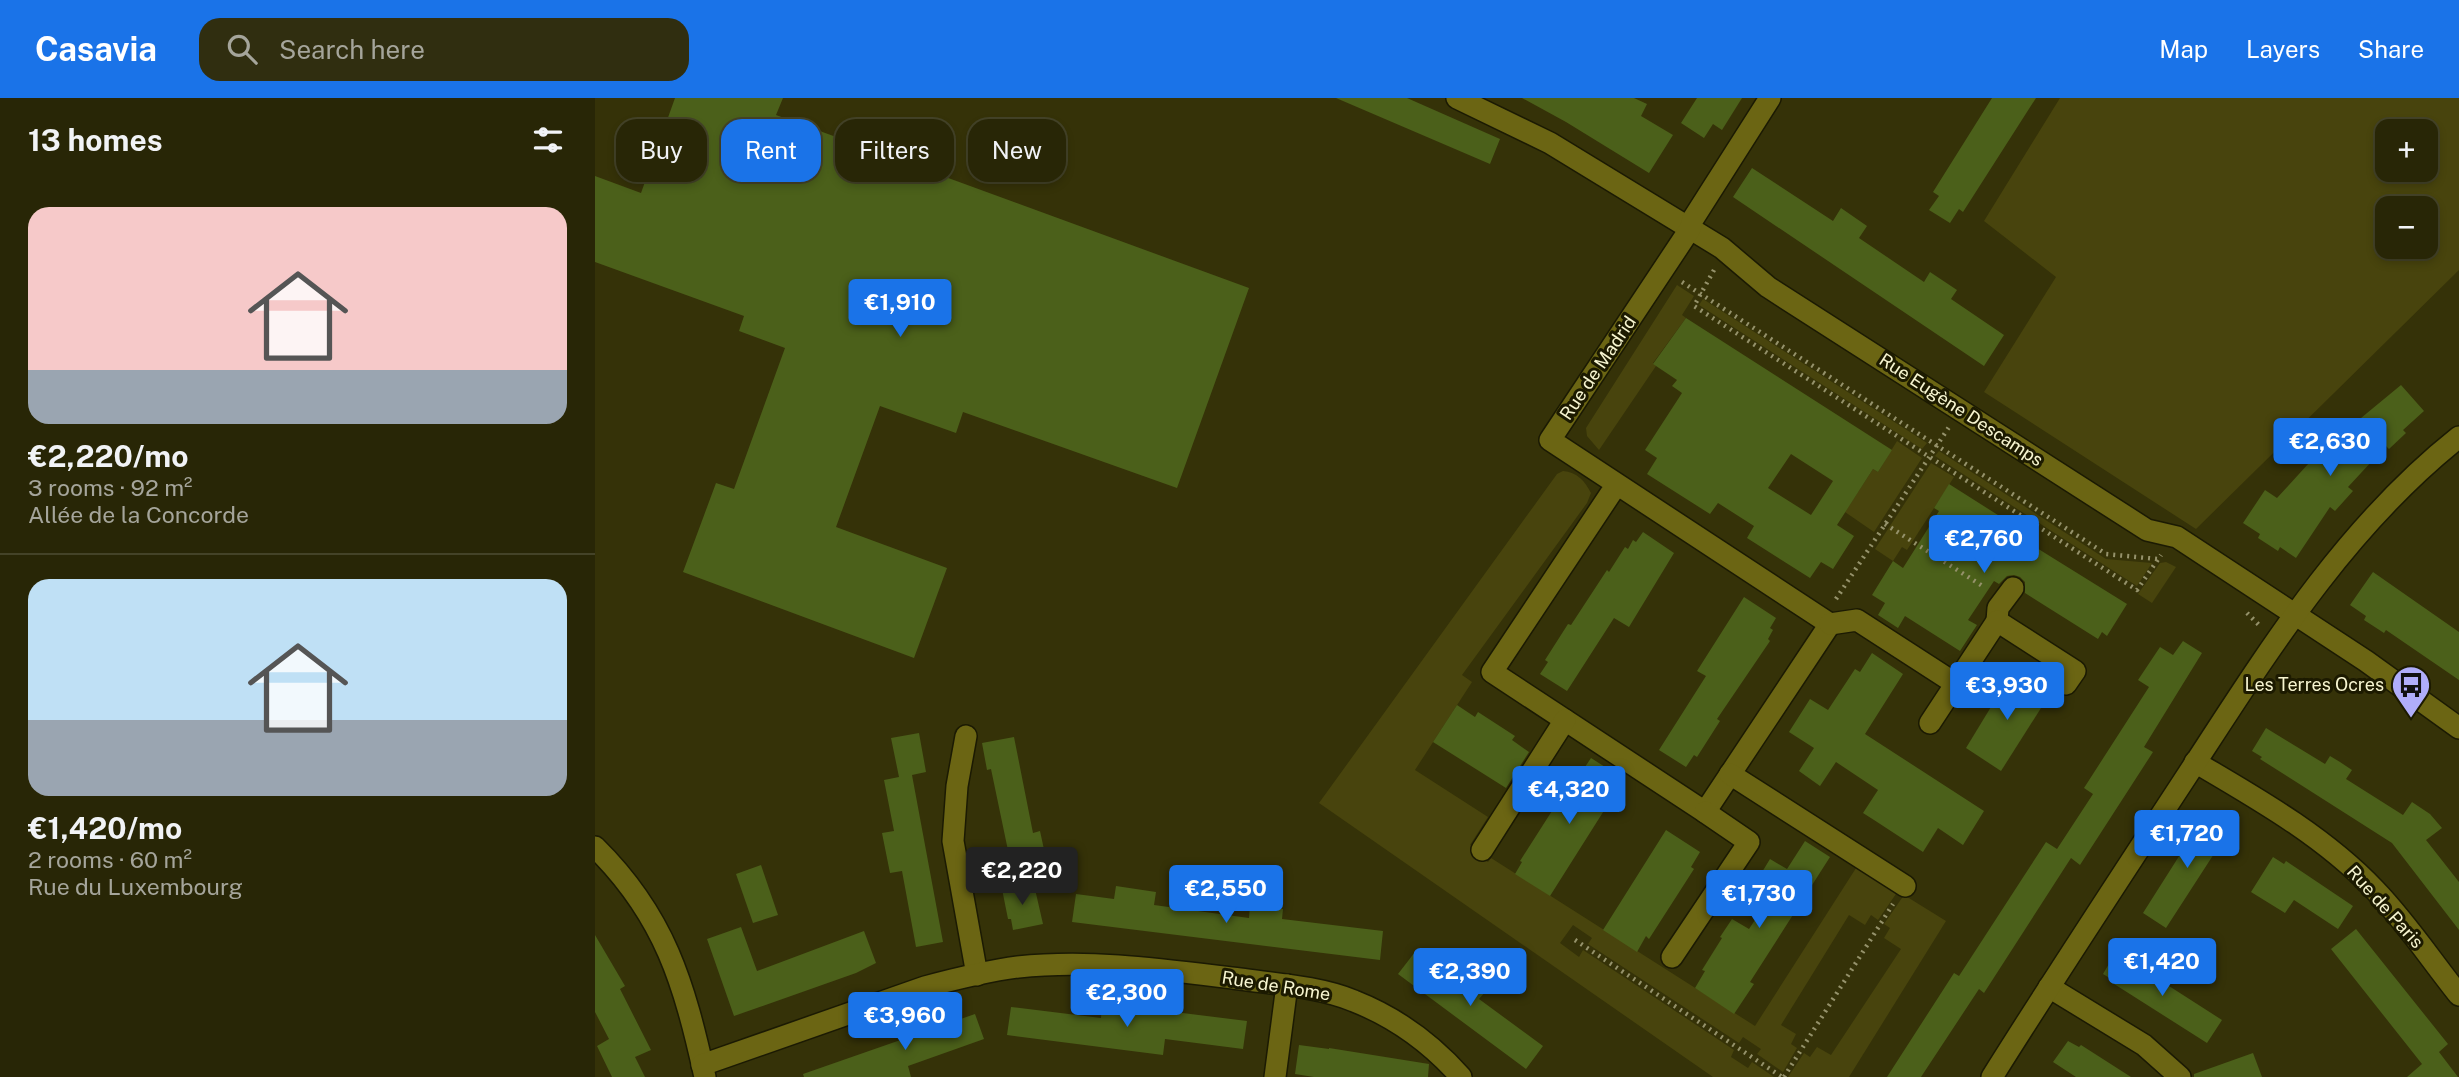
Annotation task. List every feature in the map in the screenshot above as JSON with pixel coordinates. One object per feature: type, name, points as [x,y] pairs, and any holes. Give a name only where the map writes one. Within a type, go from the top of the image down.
[{"type":"street","name":"Rue Eugène Descamps","points":[[1457,98],[1550,143],[1722,248],[1768,287],[2147,530],[2177,537],[2288,623],[2366,661],[2459,727]]},
{"type":"street","name":"Rue de Madrid","points":[[1770,98],[1693,219],[1690,229],[1550,440],[1826,622]]},
{"type":"street","points":[[1992,1077],[2288,623],[2366,523],[2459,437]]},
{"type":"street","points":[[1617,484],[1492,672],[1749,842],[1672,957]]},
{"type":"street","points":[[1930,723],[1997,621],[1998,608],[2008,594]]},
{"type":"street","points":[[1705,812],[1826,622],[1857,621],[1956,684]]},
{"type":"street","points":[[1997,621],[2074,671],[2066,684]]},
{"type":"street","points":[[1482,850],[1565,720]]},
{"type":"street","points":[[966,736],[957,786],[953,841],[977,975]]},
{"type":"street","name":"Rue de Paris","points":[[2195,762],[2302,830],[2342,859],[2376,891],[2459,995]]},
{"type":"street","points":[[1730,774],[1905,886]]},
{"type":"street","points":[[595,847],[632,888],[666,944],[686,998],[704,1071]]},
{"type":"street","name":"Rue de Rome","points":[[704,1071],[925,987],[1030,966],[1090,964],[1153,968],[1287,985],[1352,999],[1410,1029],[1440,1053],[1461,1077]]},
{"type":"street","points":[[1275,1077],[1287,985]]},
{"type":"street","points":[[2049,986],[2144,1045],[2180,1077]]},
{"type":"path","points":[[2164,551],[2158,559],[2137,590],[1694,306],[1702,293],[1714,271],[1673,255],[1676,278],[1702,293],[2106,554],[2158,559],[2167,558]]},
{"type":"path","points":[[1826,622],[1885,524],[1961,409]]},
{"type":"path","points":[[1885,524],[2008,594]]},
{"type":"path","points":[[2245,610],[2261,627]]},
{"type":"path","points":[[2251,610],[2288,623]]},
{"type":"path","points":[[1575,940],[1782,1077],[1905,886]]},
{"type":"shaded area","points":[[2060,98],[2459,98],[2459,270],[2196,529],[1984,392],[2056,277],[1984,221]]},
{"type":"shaded area","points":[[1677,285],[1694,296],[1682,315],[1686,318],[1653,363],[1656,366],[1599,450],[1587,436],[1586,428]]},
{"type":"shaded area","points":[[1703,299],[1927,443],[1922,449],[1699,305]]},
{"type":"shaded area","points":[[1897,441],[1922,458],[1874,532],[1845,512],[1873,469],[1878,472]]},
{"type":"shaded area","points":[[1939,451],[2106,559],[2152,563],[2137,586],[1935,456]]},
{"type":"shaded area","points":[[1931,463],[1954,477],[1907,550],[1902,547],[1893,561],[1875,549]]},
{"type":"shaded area","points":[[1563,471],[1576,475],[1586,485],[1591,493],[1587,503],[1462,675],[1472,682],[1415,770],[1488,817],[1470,845],[1476,849],[1473,853],[1488,862],[1491,858],[1755,1026],[1858,865],[1898,891],[1878,920],[1871,915],[1865,925],[1849,915],[1781,1025],[1796,1034],[1791,1044],[1797,1048],[1783,1072],[1757,1054],[1761,1049],[1743,1037],[1739,1043],[1588,944],[1592,938],[1573,925],[1560,943],[1579,957],[1583,950],[1734,1050],[1731,1057],[1748,1068],[1752,1062],[1774,1077],[1713,1077],[1319,803],[1557,474]]},
{"type":"shaded area","points":[[2166,562],[2176,567],[2152,603],[2138,594],[2160,563]]},
{"type":"shaded area","points":[[1904,895],[1946,921],[1849,1077],[1788,1077],[1804,1053],[1810,1057],[1817,1047],[1831,1055],[1901,949],[1884,938],[1890,928],[1884,924]]},
{"type":"building","points":[[675,98],[783,98],[776,115],[787,119],[721,119],[721,182],[821,182],[821,131],[835,137],[835,182],[954,180],[1249,288],[1177,488],[963,412],[956,433],[880,406],[836,527],[947,568],[914,658],[683,572],[716,483],[734,489],[785,348],[739,331],[744,316],[595,262],[595,176],[641,193],[645,182],[707,182],[707,119],[667,119]]},
{"type":"building","points":[[1336,98],[1407,98],[1500,139],[1490,164]]},
{"type":"building","points":[[1522,98],[1634,98],[1647,104],[1641,116],[1673,135],[1649,173]]},
{"type":"building","points":[[1697,98],[1742,98],[1722,130],[1713,124],[1704,138],[1681,123]]},
{"type":"building","points":[[1992,98],[2036,98],[1963,212],[1959,209],[1950,223],[1929,210],[1939,196],[1933,192]]},
{"type":"building","points":[[1752,168],[1833,221],[1841,208],[1867,226],[1859,238],[1924,282],[1930,272],[1957,290],[1951,299],[2004,335],[1984,366],[1733,197]]},
{"type":"building","points":[[1686,318],[1892,450],[1878,472],[1873,469],[1837,525],[1854,536],[1833,569],[1821,562],[1810,578],[1747,538],[1754,526],[1718,503],[1710,514],[1647,474],[1657,458],[1645,450],[1682,393],[1672,386],[1677,380],[1653,364]],"holes":[[[1791,454],[1833,481],[1811,515],[1768,488]]]},
{"type":"building","points":[[2401,385],[2424,411],[2403,430],[2406,433],[2389,449],[2386,446],[2348,487],[2353,491],[2335,511],[2330,507],[2296,558],[2280,547],[2278,551],[2258,538],[2260,534],[2243,523],[2265,490],[2277,498],[2319,452],[2331,463],[2366,425],[2361,418]]},
{"type":"building","points":[[1949,484],[2031,536],[2027,542],[2127,604],[2107,636],[2102,632],[2098,639],[2025,593],[2025,582],[2014,575],[2007,576],[1999,584],[1994,581],[1968,620],[1977,625],[1960,651],[1905,616],[1898,628],[1878,615],[1885,603],[1872,595],[1893,561],[1903,568],[1939,511],[1934,508]]},
{"type":"building","points":[[1643,532],[1674,553],[1629,627],[1614,618],[1567,691],[1540,674],[1548,662],[1545,660],[1607,570],[1609,572],[1625,547],[1628,549],[1633,540],[1636,542]]},
{"type":"building","points":[[2373,572],[2459,632],[2459,680],[2386,630],[2384,633],[2364,620],[2366,616],[2350,605]]},
{"type":"building","points":[[1744,597],[1776,618],[1770,628],[1773,630],[1768,639],[1770,641],[1717,719],[1720,721],[1697,757],[1694,755],[1686,767],[1659,750],[1706,676],[1697,671]]},
{"type":"building","points":[[2183,641],[2202,653],[2144,747],[2153,752],[2080,865],[2071,858],[1984,993],[1979,989],[1921,1077],[1887,1077],[1954,973],[1959,976],[2046,842],[2057,849],[2093,794],[2084,788],[2149,687],[2138,680],[2160,647],[2173,655]]},
{"type":"building","points":[[1872,653],[1903,674],[1865,734],[1984,811],[1963,845],[1938,828],[1923,852],[1863,813],[1878,790],[1836,762],[1820,786],[1799,771],[1814,748],[1789,732],[1810,699],[1828,710],[1855,669],[1860,672]]},
{"type":"building","points":[[2011,674],[2048,697],[2001,771],[1966,748]]},
{"type":"building","points":[[1457,705],[1475,717],[1478,712],[1515,736],[1512,740],[1529,752],[1506,788],[1433,742]]},
{"type":"building","points":[[2266,728],[2325,764],[2330,756],[2340,762],[2352,770],[2346,779],[2403,815],[2412,802],[2430,814],[2442,828],[2426,840],[2459,882],[2459,930],[2392,843],[2260,759],[2262,757],[2252,751]]},
{"type":"building","points":[[919,733],[926,772],[912,775],[943,942],[916,947],[902,871],[890,873],[882,833],[894,831],[884,780],[899,777],[891,738]]},
{"type":"building","points":[[1014,737],[1033,833],[1040,831],[1045,854],[1010,860],[991,769],[987,770],[982,743]]},
{"type":"building","points":[[1591,758],[1624,779],[1550,896],[1515,874],[1522,862],[1520,861],[1580,767],[1583,770]]},
{"type":"building","points":[[2210,812],[2232,826],[2166,928],[2143,913],[2202,820],[2204,822]]},
{"type":"building","points":[[1666,830],[1700,852],[1691,867],[1694,869],[1649,939],[1646,936],[1637,952],[1603,930]]},
{"type":"building","points":[[1805,841],[1830,857],[1750,982],[1754,984],[1734,1014],[1695,988],[1705,971],[1702,970],[1732,919],[1749,929],[1776,888],[1759,877],[1770,859],[1787,869]]},
{"type":"building","points":[[2273,857],[2284,864],[2286,861],[2353,906],[2338,929],[2294,900],[2285,913],[2251,892]]},
{"type":"building","points":[[761,865],[778,915],[753,923],[736,874]]},
{"type":"building","points":[[1001,884],[1035,889],[1043,924],[1013,930]]},
{"type":"building","points":[[1116,886],[1156,892],[1154,905],[1249,918],[1250,905],[1283,909],[1282,919],[1383,931],[1380,960],[1072,922],[1076,894],[1114,899]]},
{"type":"building","points":[[741,927],[757,971],[864,931],[876,963],[856,973],[734,1016],[707,939]]},
{"type":"building","points":[[2356,929],[2448,1044],[2439,1052],[2458,1077],[2407,1077],[2422,1064],[2331,949]]},
{"type":"building","points":[[595,935],[625,986],[620,989],[651,1050],[635,1057],[645,1077],[612,1077],[597,1046],[609,1039],[595,1012]]},
{"type":"building","points":[[1415,952],[1447,975],[1453,968],[1485,992],[1479,999],[1543,1046],[1526,1069],[1398,974]]},
{"type":"building","points":[[2116,952],[2222,1020],[2207,1043],[2111,982],[2113,980],[2103,974]]},
{"type":"building","points":[[1102,1003],[1247,1021],[1243,1049],[1165,1039],[1163,1055],[1007,1035],[1011,1007],[1101,1018]]},
{"type":"building","points":[[975,1014],[984,1039],[908,1066],[911,1077],[804,1077],[803,1074]]},
{"type":"building","points":[[2068,1041],[2079,1047],[2081,1045],[2131,1077],[2076,1077],[2053,1062]]},
{"type":"building","points":[[1299,1045],[1429,1064],[1428,1077],[1314,1077],[1295,1074]]},
{"type":"building","points":[[2253,1053],[2262,1077],[2194,1077],[2194,1074]]},
{"type":"place","name":"Les Terres Ocres","points":[[2411,719]]}]
